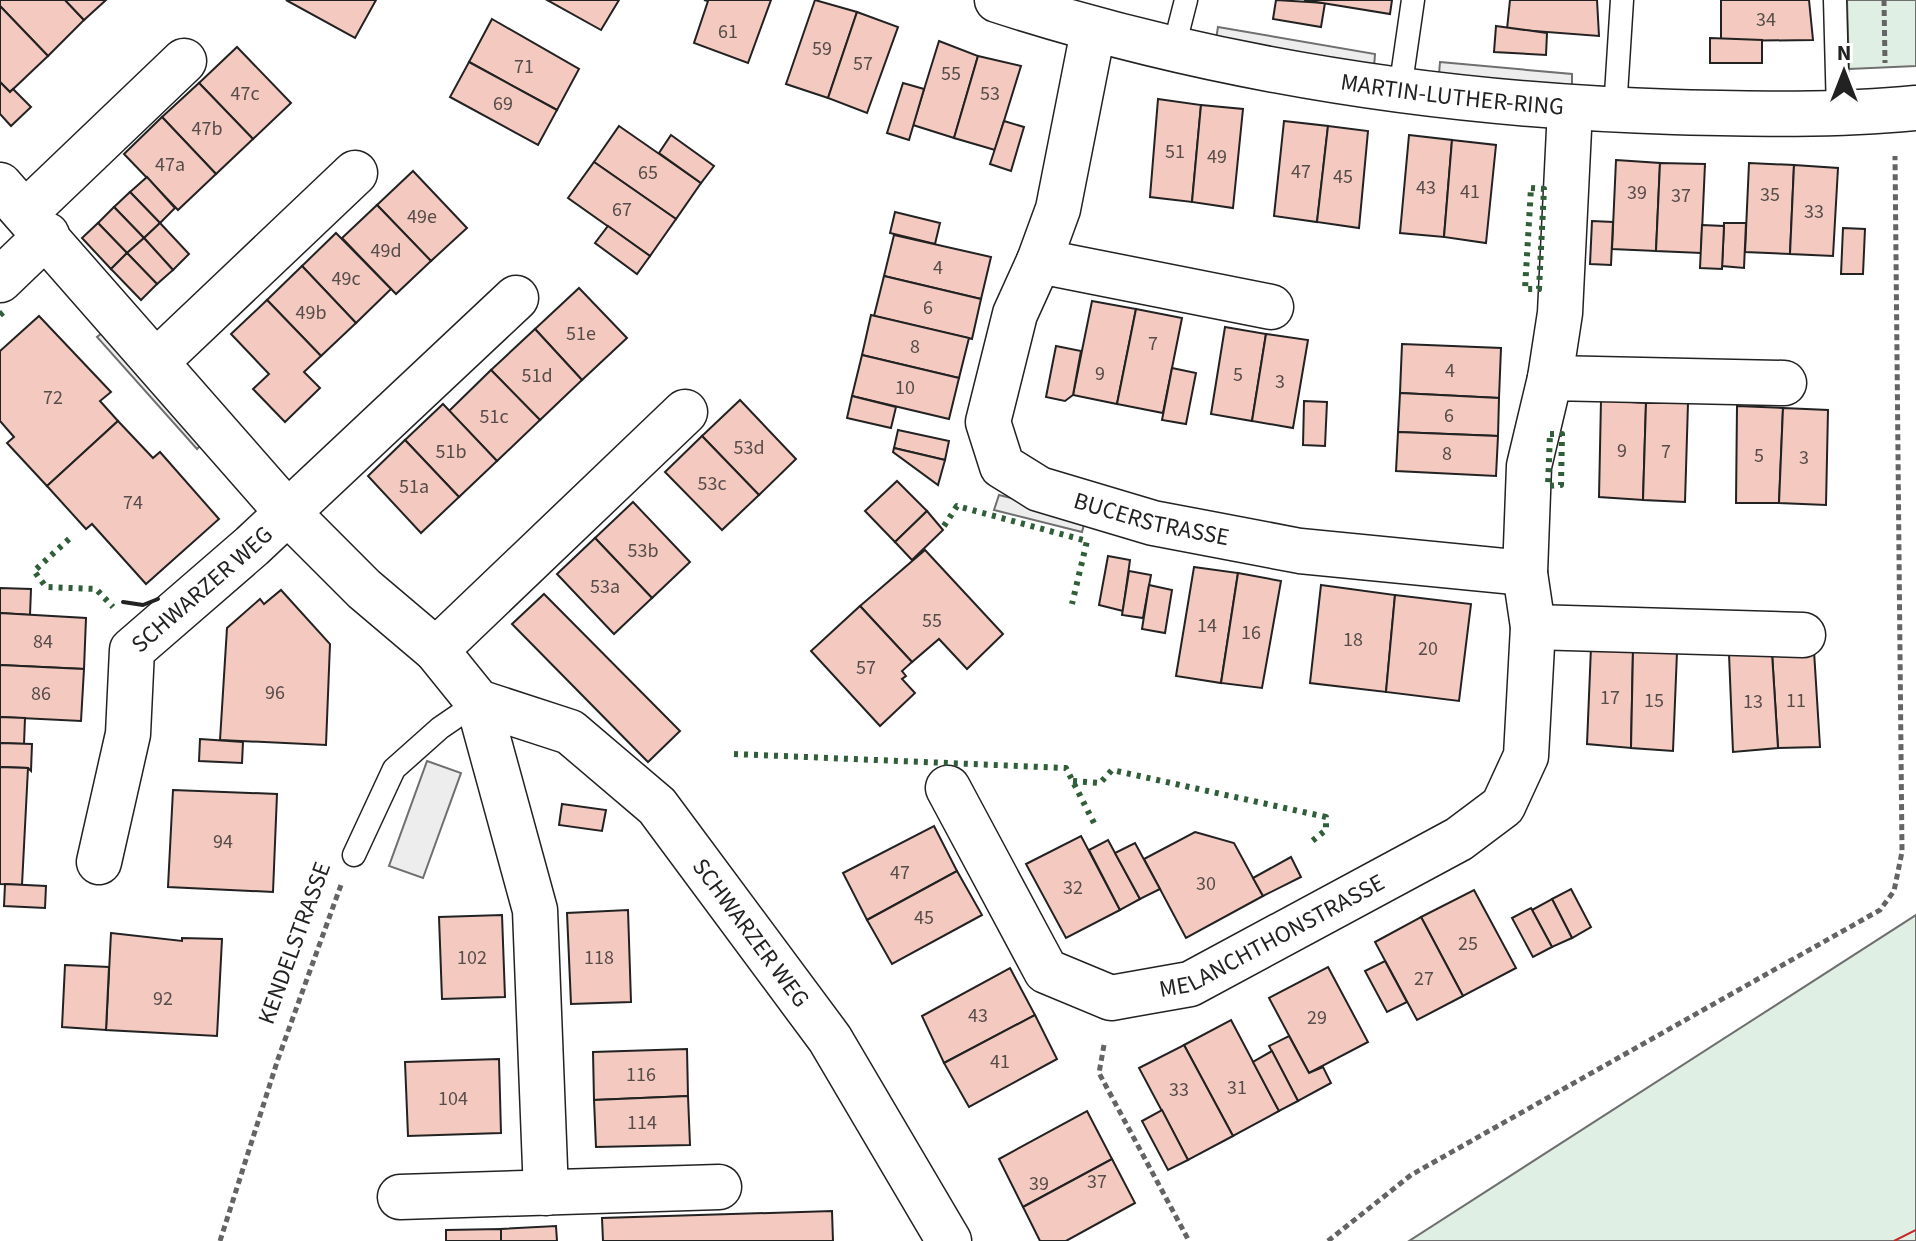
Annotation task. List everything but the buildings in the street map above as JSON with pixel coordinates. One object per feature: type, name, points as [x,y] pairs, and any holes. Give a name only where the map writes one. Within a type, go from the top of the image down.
[{"type":"street","name":"MARTIN-LUTHER-RING","points":[[997,0],[1093,31],[1173,51],[1310,79],[1400,90],[1570,109],[1903,110]]},
{"type":"street","name":"BUCERSTRASSE","points":[[1093,31],[1058,209],[1015,314],[988,422],[1002,466],[1039,489],[1153,523],[1300,551],[1525,573]]},
{"type":"street","points":[[0,280],[24,211],[184,61]]},
{"type":"street","name":"MELANCHTHONSTRASSE","points":[[1111,998],[1190,984],[1459,839],[1503,806],[1526,756],[1533,627],[1525,573],[1529,466],[1550,378],[1560,313],[1570,109]]},
{"type":"street","points":[[156,362],[355,173]]},
{"type":"street","name":"SCHWARZER WEG","points":[[24,211],[287,512],[364,589],[436,650],[478,702],[535,910],[546,1193]]},
{"type":"street","points":[[1039,261],[1271,307]]},
{"type":"street","name":"SCHWARZER WEG","points":[[99,862],[128,734],[132,650],[287,512],[516,298]]},
{"type":"street","points":[[1550,378],[1784,383]]},
{"type":"street","points":[[436,650],[685,412]]},
{"type":"street","points":[[1533,627],[1803,635]]},
{"type":"street","name":"SCHWARZER WEG","points":[[478,702],[570,732],[657,806],[830,1039],[949,1241]]},
{"type":"street","points":[[948,788],[1046,971],[1111,998]]},
{"type":"street","points":[[400,1197],[719,1187]]},
{"type":"lane","points":[[1173,51],[1186,0]]},
{"type":"lane","points":[[1400,90],[1413,0]]},
{"type":"lane","points":[[1615,110],[1622,0]]},
{"type":"lane","points":[[1835,0],[1838,112]]},
{"type":"lane","name":"KENDELSTRASSE","points":[[354,855],[394,769],[440,728],[478,702]]},
{"type":"path","points":[[1328,1241],[1411,1175],[1880,910],[1894,891],[1902,852],[1895,145],[1903,110],[1884,0]]},
{"type":"path","name":"KENDELSTRASSE","points":[[220,1241],[284,1044],[354,855]]},
{"type":"path","points":[[1111,998],[1099,1073],[1189,1241]]},
{"type":"green space","points":[[1847,0],[1916,0],[1916,66],[1849,69]]},
{"type":"green space","points":[[1916,915],[1916,1241],[1409,1241]]},
{"type":"shaded area","points":[[1218,27],[1375,54],[1374,67],[1216,39]]},
{"type":"shaded area","points":[[1440,62],[1572,74],[1572,86],[1439,74]]},
{"type":"shaded area","points":[[106,330],[205,441],[197,449],[97,337]]},
{"type":"shaded area","points":[[999,495],[1086,517],[1082,532],[994,510]]},
{"type":"shaded area","points":[[427,761],[461,773],[423,878],[389,866]]},
{"type":"hedge","points":[[1531,188],[1544,189],[1539,289],[1525,289],[1531,188]]},
{"type":"hedge","points":[[0,315],[7,309]]},
{"type":"hedge","points":[[1550,434],[1562,434],[1561,485],[1548,486],[1550,434]]},
{"type":"hedge","points":[[944,526],[957,506],[1087,541],[1072,604]]},
{"type":"hedge","points":[[69,539],[34,571],[46,587],[96,589],[113,607]]},
{"type":"hedge","points":[[734,754],[1066,768],[1095,825]]},
{"type":"hedge","points":[[1073,781],[1100,783],[1112,770],[1326,817],[1326,830],[1311,842]]},
{"type":"wall","points":[[123,602],[143,605],[158,599]]},
{"type":"power","points":[[1894,1241],[1916,1230]]}]
